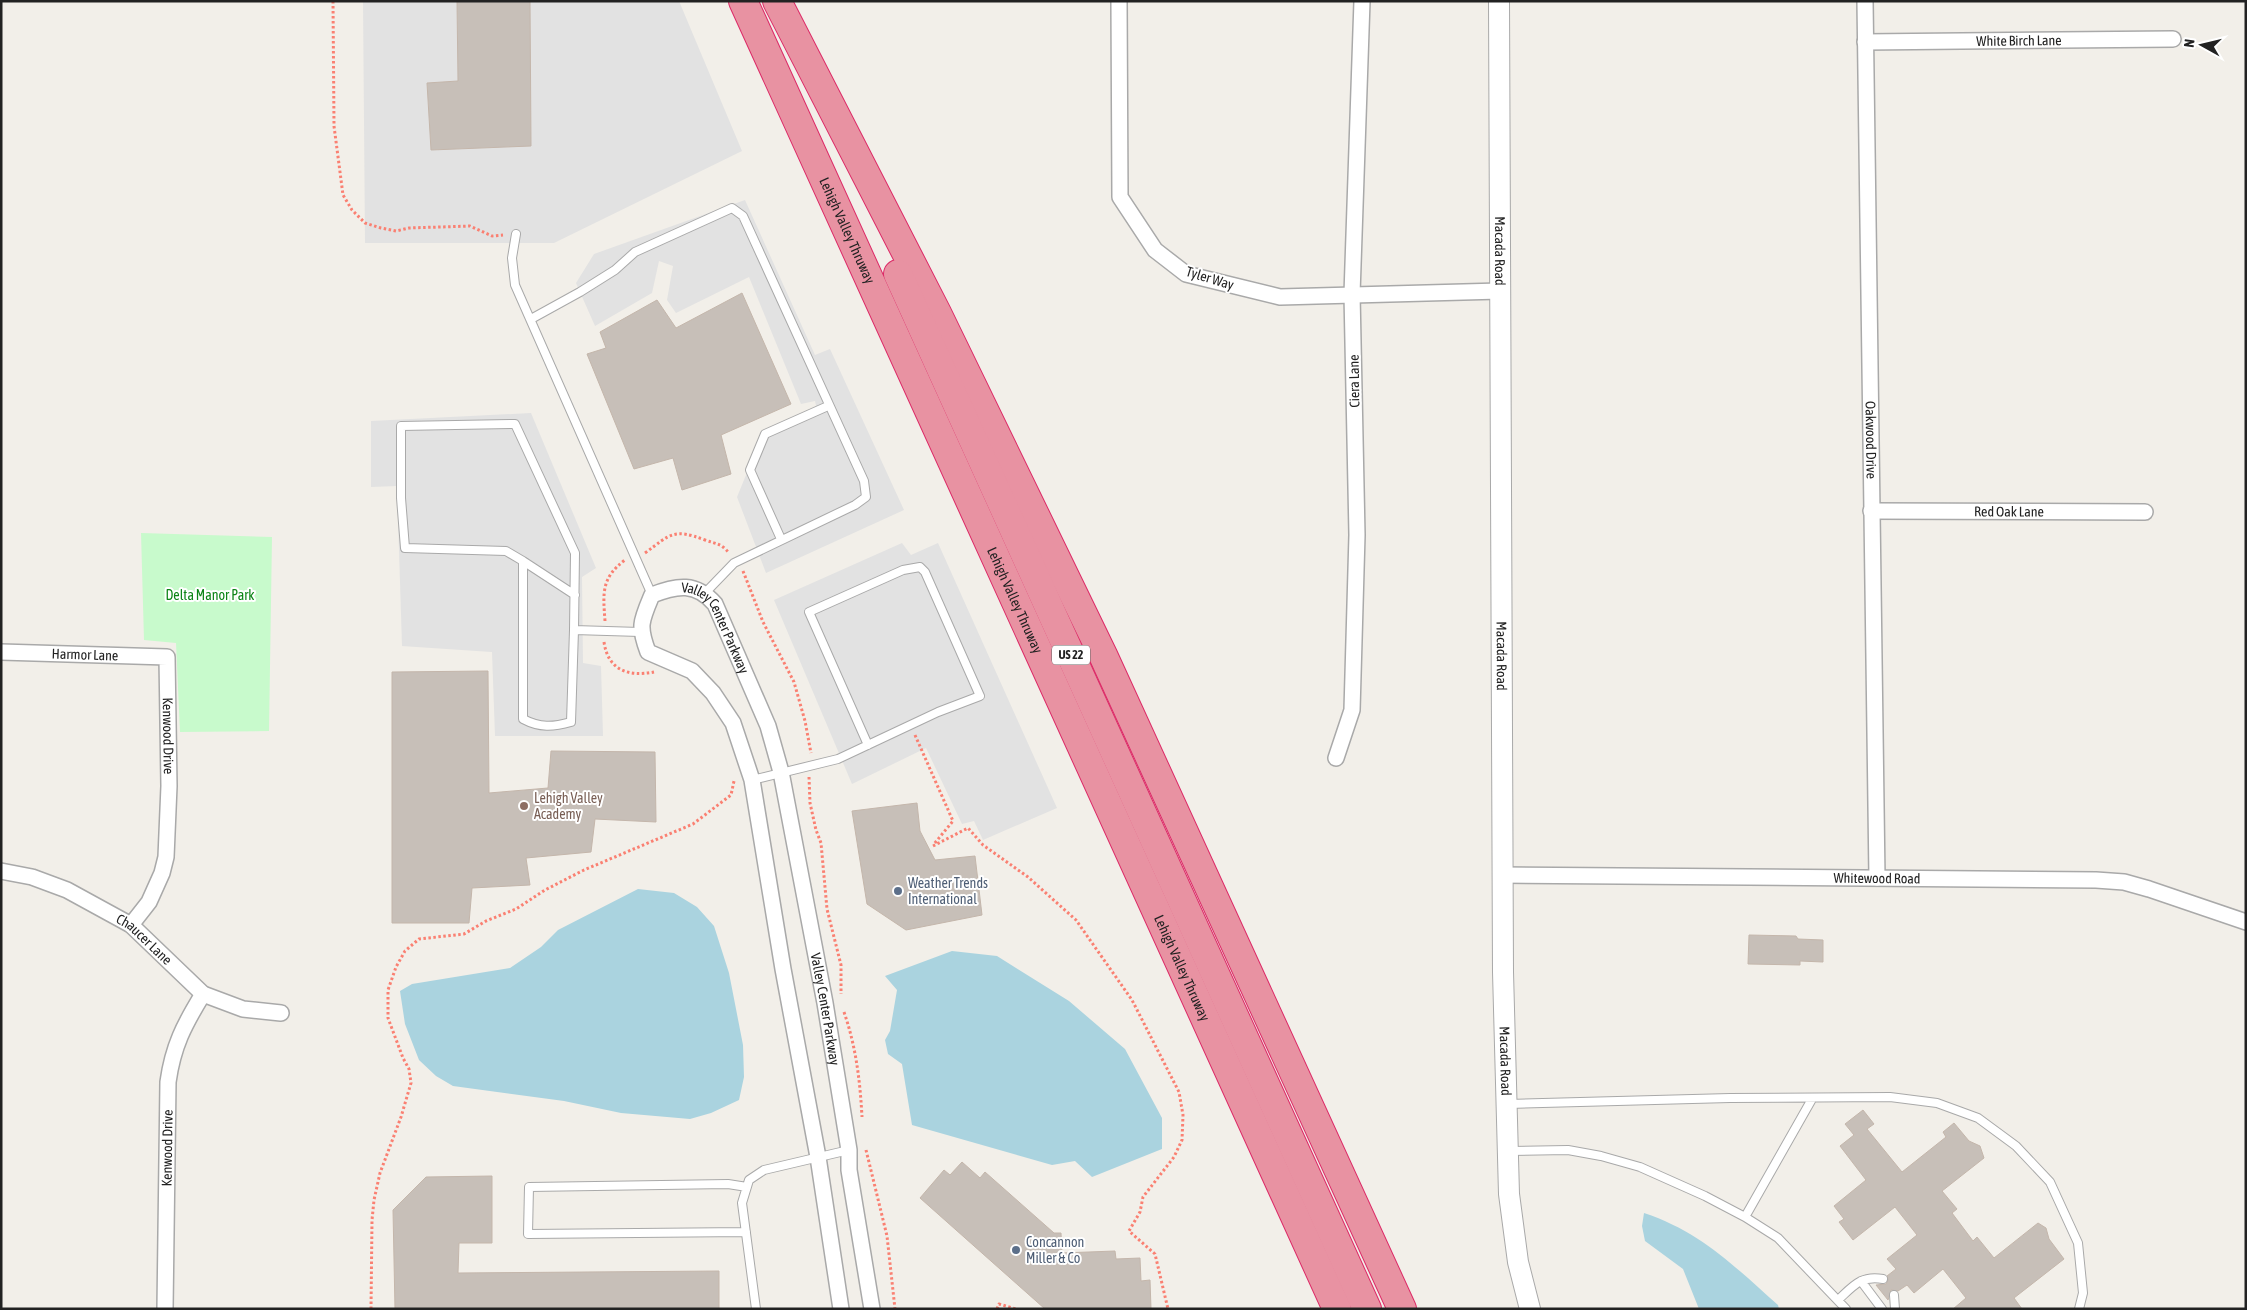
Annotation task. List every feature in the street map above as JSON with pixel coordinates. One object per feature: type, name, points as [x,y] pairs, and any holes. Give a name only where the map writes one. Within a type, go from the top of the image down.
[{"type":"highway","name":"Lehigh Valley Thruway","points":[[743,1],[1336,1309]]},
{"type":"highway","name":"Lehigh Valley Thruway","points":[[775,1],[1368,1309]]},
{"type":"highway","points":[[775,1],[937,313],[1103,654],[1402,1309]]},
{"type":"highway","points":[[1302,1093],[1419,1309]]},
{"type":"highway","points":[[1323,1279],[1332,1309]]},
{"type":"street","name":"Tyler Way","points":[[1119,1],[1120,197],[1155,250],[1186,274],[1280,297],[1500,291]]},
{"type":"street","name":"Ciera Lane","points":[[1336,758],[1352,710],[1357,535],[1352,294],[1362,1]]},
{"type":"street","name":"Macada Road","points":[[1500,1],[1502,875],[1507,1152],[1513,1228],[1518,1262],[1530,1309]]},
{"type":"street","name":"Oakwood Drive","points":[[1865,1],[1877,878]]},
{"type":"street","name":"White Birch Lane","points":[[1865,42],[2173,38]]},
{"type":"street","name":"Red Oak Lane","points":[[1871,510],[2145,512]]},
{"type":"street","name":"Valley Center Parkway","points":[[640,632],[644,613],[652,596],[667,589],[683,587],[705,593],[715,604],[768,726],[782,772],[825,1003],[849,1150],[849,1170],[872,1309]]},
{"type":"street","points":[[640,632],[648,652],[692,671],[714,693],[733,723],[752,780],[783,969],[818,1157],[841,1309]]},
{"type":"street","name":"Harmor Lane","points":[[1,652],[167,657]]},
{"type":"street","name":"Kenwood Drive","points":[[131,925],[149,902],[162,873],[166,856],[169,786],[167,657]]},
{"type":"street","name":"Chaucer Lane","points":[[1,871],[32,877],[67,890],[131,925],[203,994],[243,1009],[281,1013]]},
{"type":"street","name":"Whitewood Road","points":[[1502,875],[2124,882],[2246,922]]},
{"type":"street","name":"Kenwood Drive","points":[[165,1309],[168,1082],[170,1062],[178,1038],[203,994]]},
{"type":"lane","points":[[531,319],[615,270],[635,252],[732,208],[743,216],[864,482],[866,497],[855,505],[734,563],[705,593]]},
{"type":"lane","points":[[516,234],[512,258],[515,285],[652,596]]},
{"type":"lane","points":[[781,539],[750,470],[765,434],[828,406]]},
{"type":"lane","points":[[523,560],[523,719],[536,726],[556,726],[571,722],[575,553],[515,424],[401,426],[401,498],[405,548],[506,551],[523,560],[574,595]]},
{"type":"lane","points":[[752,780],[838,759],[868,745],[910,725],[980,696],[926,572],[920,567],[903,570],[809,612],[868,745]]},
{"type":"lane","points":[[574,630],[640,632]]},
{"type":"lane","points":[[1506,1104],[1730,1098],[1890,1097],[1937,1103],[1978,1118],[2016,1146],[2050,1182],[2078,1243],[2083,1293],[2079,1309]]},
{"type":"lane","points":[[1745,1217],[1812,1098]]},
{"type":"lane","points":[[756,1309],[742,1203],[749,1180],[764,1170],[849,1150]]},
{"type":"lane","points":[[1507,1152],[1568,1150],[1609,1158],[1640,1167],[1745,1217],[1778,1238],[1846,1309]]},
{"type":"lane","points":[[746,1232],[528,1234],[529,1187],[728,1184],[747,1187]]},
{"type":"lane","points":[[1838,1300],[1861,1281],[1870,1277],[1883,1279]]},
{"type":"lane","points":[[1861,1281],[1882,1309]]},
{"type":"lane","points":[[1894,1294],[1895,1309]]},
{"type":"path","points":[[333,1],[334,126],[343,195],[352,210],[365,223],[396,231],[409,228],[470,226],[492,236],[516,234]]},
{"type":"path","points":[[659,671],[629,674],[621,670],[606,656],[604,597],[608,576],[612,570],[625,560],[644,553],[658,542],[680,532],[718,543],[728,552],[734,563],[746,575],[763,622],[794,682],[811,750],[808,766],[810,803],[821,843],[827,909],[841,965],[841,995],[857,1057],[861,1090],[862,1126]]},
{"type":"path","points":[[910,725],[953,821],[933,846],[968,828],[984,845],[1028,876],[1076,920],[1132,1000],[1180,1092],[1183,1115],[1182,1140],[1174,1157],[1143,1197],[1140,1212],[1129,1231],[1155,1254],[1168,1309]]},
{"type":"path","points":[[371,1309],[374,1200],[380,1173],[401,1117],[411,1083],[410,1069],[403,1058],[388,1018],[388,990],[396,968],[406,951],[419,939],[464,934],[486,921],[516,909],[545,890],[584,870],[693,824],[731,795],[734,778]]},
{"type":"path","points":[[865,1143],[887,1236],[895,1309]]},
{"type":"path","points":[[998,1309],[999,1304],[1016,1309]]},
{"type":"green space","name":"Delta Manor Park","points":[[141,533],[272,537],[269,731],[180,732],[176,643],[144,640]]},
{"type":"shaded area","points":[[363,1],[457,1],[458,81],[427,83],[431,150],[531,145],[530,1],[679,1],[742,151],[554,243],[365,243]]},
{"type":"shaded area","points":[[745,200],[815,355],[830,349],[904,510],[766,573],[737,497],[760,441],[818,415],[815,401],[801,404],[749,277],[676,313],[667,300],[673,266],[659,261],[652,293],[595,326],[576,283],[594,254]]},
{"type":"shaded area","points":[[531,413],[596,568],[582,577],[583,663],[601,666],[603,736],[495,736],[492,652],[402,646],[397,486],[371,487],[371,421]]},
{"type":"shaded area","points":[[902,543],[911,555],[938,543],[1057,808],[983,840],[974,821],[962,824],[926,748],[852,784],[774,600]]},
{"type":"water","points":[[638,889],[674,893],[697,907],[714,926],[729,973],[743,1045],[744,1077],[739,1100],[711,1113],[690,1119],[621,1113],[564,1101],[453,1086],[436,1076],[419,1060],[405,1024],[400,991],[412,984],[510,968],[541,947],[558,930]]},
{"type":"water","points":[[952,951],[997,956],[1069,1001],[1125,1049],[1162,1118],[1162,1149],[1092,1177],[1075,1161],[1052,1165],[912,1125],[902,1064],[888,1054],[885,1040],[890,1031],[897,990],[885,976]]},
{"type":"water","points":[[1644,1213],[1683,1230],[1700,1240],[1747,1277],[1778,1305],[1779,1309],[1699,1309],[1683,1269],[1645,1241],[1642,1226]]},
{"type":"building","points":[[457,1],[530,1],[531,146],[431,150],[427,83],[458,81]]},
{"type":"building","points":[[742,293],[791,404],[721,435],[731,474],[682,490],[673,458],[634,469],[587,354],[606,348],[600,332],[657,300],[676,328]]},
{"type":"building","name":"Lehigh Valley Academy","points":[[488,671],[489,793],[548,788],[551,751],[655,752],[656,822],[595,819],[591,852],[526,858],[530,885],[472,888],[469,923],[392,923],[392,672]]},
{"type":"building","points":[[917,803],[920,831],[935,860],[975,856],[982,915],[906,930],[867,904],[852,811]]},
{"type":"building","points":[[1749,935],[1796,936],[1798,939],[1823,940],[1823,962],[1800,961],[1800,965],[1748,964]]},
{"type":"building","points":[[1863,1110],[1874,1124],[1867,1129],[1902,1172],[1946,1137],[1943,1132],[1954,1123],[1969,1141],[1980,1146],[1984,1158],[1942,1191],[1957,1209],[1952,1213],[1973,1241],[1977,1237],[1994,1258],[2038,1223],[2046,1228],[2049,1239],[2064,1259],[2014,1298],[2022,1309],[1953,1309],[1966,1298],[1943,1269],[1914,1293],[1907,1285],[1898,1291],[1891,1290],[1888,1300],[1876,1285],[1886,1284],[1887,1276],[1896,1269],[1887,1259],[1917,1235],[1895,1207],[1853,1240],[1839,1222],[1844,1219],[1834,1206],[1866,1180],[1840,1146],[1854,1135],[1845,1124]]},
{"type":"building","points":[[962,1162],[980,1178],[985,1172],[1054,1233],[1061,1233],[1062,1253],[1115,1251],[1116,1259],[1140,1258],[1141,1281],[1150,1280],[1151,1309],[1045,1309],[920,1198],[944,1170],[950,1175]]},
{"type":"building","points":[[492,1176],[492,1243],[459,1243],[458,1273],[719,1271],[719,1309],[395,1309],[393,1210],[426,1177]]},
{"type":"place","name":"Lehigh Valley Academy","points":[[524,806]]},
{"type":"place","name":"Weather Trends International","points":[[898,891]]},
{"type":"place","name":"Concannon Miller & Co","points":[[1016,1250]]}]
